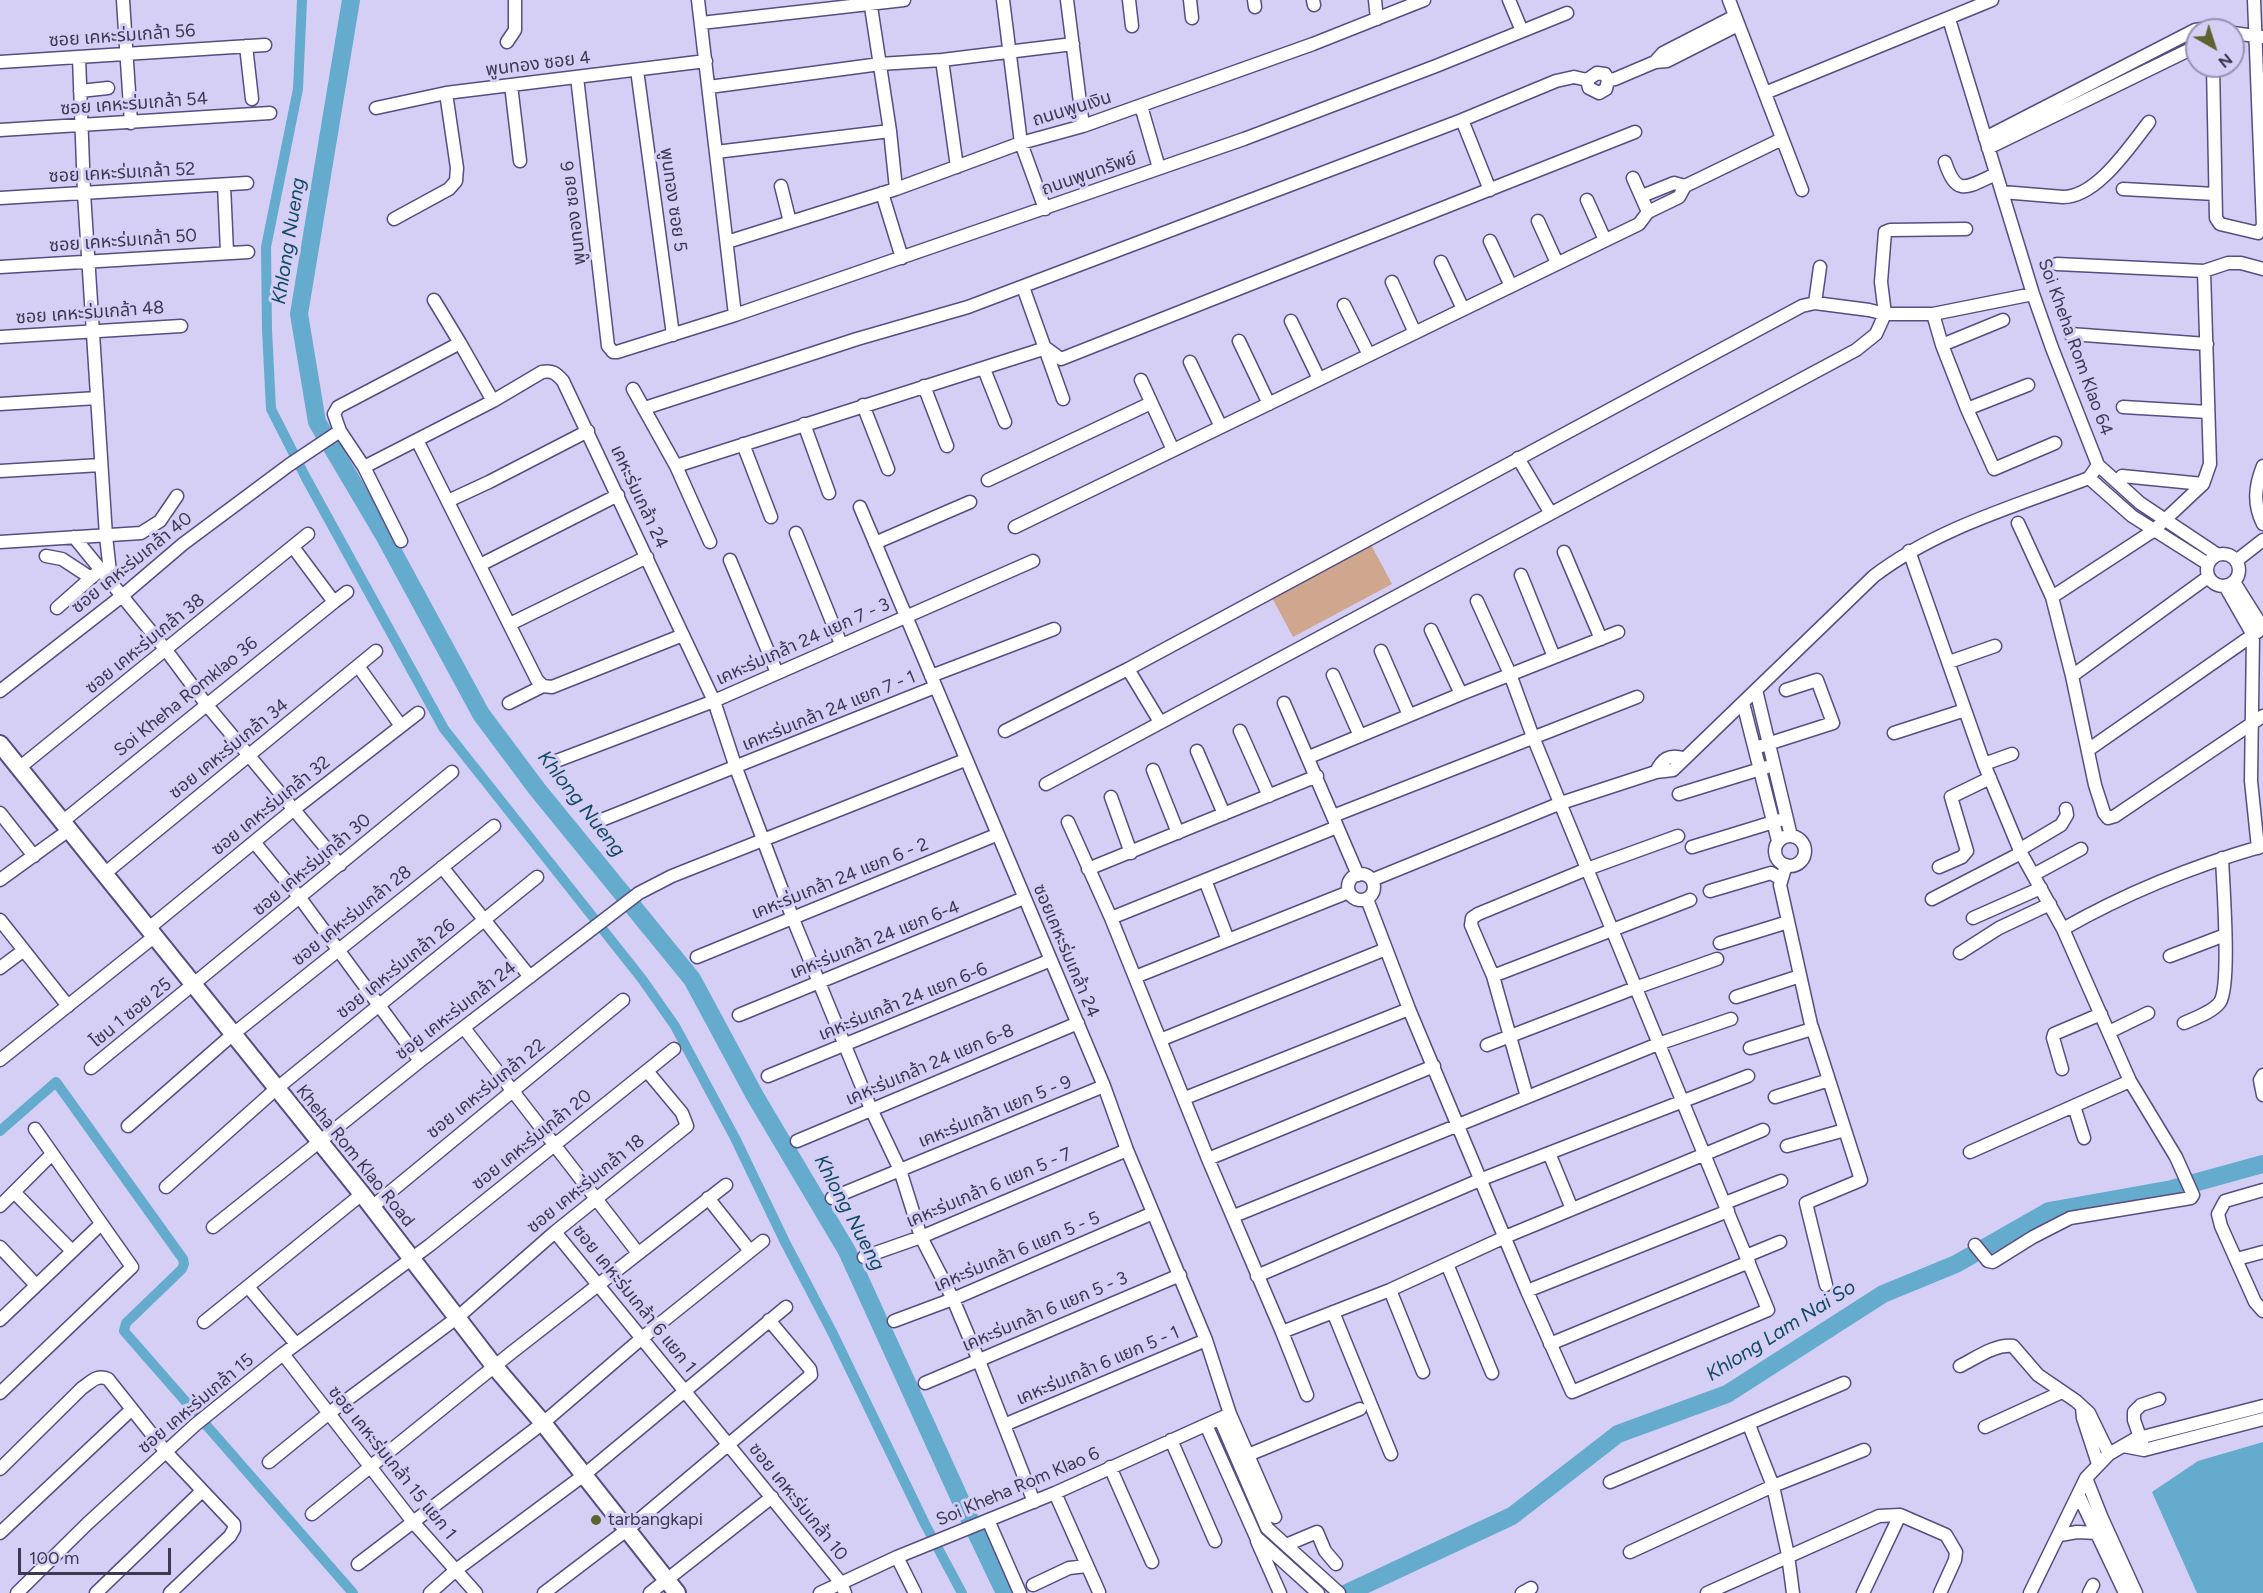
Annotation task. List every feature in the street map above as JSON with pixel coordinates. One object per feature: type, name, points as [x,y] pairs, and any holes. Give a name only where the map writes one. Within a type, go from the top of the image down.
[{"type":"street","points":[[123,0],[131,123]]},
{"type":"street","points":[[507,42],[515,30],[515,0]]},
{"type":"street","points":[[698,0],[735,315]]},
{"type":"street","points":[[701,23],[870,2],[904,0]]},
{"type":"street","points":[[1004,0],[1021,143],[1044,208]]},
{"type":"street","points":[[1067,0],[1083,126]]},
{"type":"street","points":[[1129,0],[1132,26]]},
{"type":"street","points":[[1190,0],[1192,18]]},
{"type":"street","points":[[1375,0],[1377,19]]},
{"type":"street","name":"ถนนพูนเงิน","points":[[726,242],[896,189],[1021,143],[1083,126],[1141,106],[1424,0]]},
{"type":"street","points":[[1509,0],[1522,31]]},
{"type":"street","points":[[1729,0],[1802,190]]},
{"type":"street","points":[[1765,93],[1992,0]]},
{"type":"street","points":[[2213,78],[2217,222],[2258,232],[2261,231],[2260,37],[2254,0]]},
{"type":"street","points":[[870,2],[890,130],[896,189]]},
{"type":"street","name":"ถนนพูนทรัพย์","points":[[613,349],[674,335],[735,315],[1244,139],[1426,70],[1567,13]]},
{"type":"street","name":"Soi Kheha Rom Klao 64","points":[[1949,19],[2033,294],[2098,465],[2089,478]]},
{"type":"street","points":[[645,408],[858,339],[968,307],[1462,120],[1556,81],[1574,77],[1587,80],[1592,75],[1601,73],[1605,74],[1608,80],[1654,62],[1667,61],[1737,21]]},
{"type":"street","points":[[2245,35],[2260,37]]},
{"type":"street","points":[[1986,143],[2109,81],[2185,36]]},
{"type":"street","points":[[709,87],[879,64],[942,60],[1073,44]]},
{"type":"street","name":"ซอย เคหะร่มเกล้า 56","points":[[0,62],[265,45]]},
{"type":"street","points":[[246,46],[252,99]]},
{"type":"street","points":[[2109,81],[2185,51]]},
{"type":"street","points":[[79,57],[84,193],[101,465],[101,536],[111,581]]},
{"type":"street","points":[[942,60],[957,167]]},
{"type":"street","name":"พูนทอง ซอย 4","points":[[376,108],[446,93],[706,61]]},
{"type":"street","name":"พูนทอง ซอย 5","points":[[637,70],[674,335]]},
{"type":"street","name":"พูนทอง ซอย 6","points":[[577,76],[613,349]]},
{"type":"street","points":[[511,85],[520,161]]},
{"type":"street","points":[[80,91],[108,88]]},
{"type":"street","points":[[394,219],[449,189],[456,181],[457,168],[446,93]]},
{"type":"street","points":[[1141,106],[1159,168]]},
{"type":"street","name":"ซอย เคหะร่มเกล้า 54","points":[[0,130],[270,114]]},
{"type":"street","points":[[1462,120],[1490,190]]},
{"type":"street","points":[[2002,192],[2071,197],[2080,193],[2112,169],[2149,122]]},
{"type":"street","points":[[716,152],[890,130]]},
{"type":"street","points":[[1046,348],[1061,359],[1635,132]]},
{"type":"street","points":[[1015,527],[1639,224],[1648,212],[1679,197],[1685,186],[1782,139]]},
{"type":"street","points":[[1945,162],[1951,179],[1960,186],[1972,185],[1996,174]]},
{"type":"street","points":[[1633,178],[1648,212]]},
{"type":"street","name":"ซอย เคหะร่มเกล้า 52","points":[[0,198],[247,183]]},
{"type":"street","points":[[1642,196],[1674,183],[1685,186]]},
{"type":"street","points":[[224,185],[227,252]]},
{"type":"street","points":[[782,186],[790,222]]},
{"type":"street","points":[[2123,189],[2215,194]]},
{"type":"street","points":[[882,193],[902,258]]},
{"type":"street","points":[[1587,200],[1605,240]]},
{"type":"street","points":[[1538,221],[1557,263]]},
{"type":"street","points":[[1046,784],[1856,350],[1876,334],[1885,314],[1881,282],[1885,232],[1890,230],[1966,229]]},
{"type":"street","points":[[1490,241],[1511,286]]},
{"type":"street","name":"ซอย เคหะร่มเกล้า 50","points":[[0,267],[248,252]]},
{"type":"street","points":[[1441,262],[1463,309]]},
{"type":"street","points":[[2057,264],[2204,272],[2228,263],[2241,263],[2263,269]]},
{"type":"street","points":[[1815,303],[1820,267]]},
{"type":"street","points":[[2052,597],[2153,531],[2203,484],[2210,464],[2204,272]]},
{"type":"street","points":[[1392,282],[1415,333]]},
{"type":"street","points":[[1023,287],[1064,399]]},
{"type":"street","points":[[1005,731],[1128,669],[1802,306],[1815,303],[1885,314],[1933,314],[2033,294]]},
{"type":"street","points":[[434,300],[493,401]]},
{"type":"street","points":[[1344,305],[1369,355]]},
{"type":"street","points":[[1933,314],[1942,345],[1967,409],[1994,469],[2055,443]]},
{"type":"street","points":[[1942,345],[2003,320]]},
{"type":"street","points":[[1291,321],[1319,379]]},
{"type":"street","name":"ซอย เคหะร่มเกล้า 48","points":[[0,337],[182,326]]},
{"type":"street","points":[[2070,334],[2207,344]]},
{"type":"street","points":[[1239,341],[1269,404]]},
{"type":"street","points":[[401,540],[364,467],[339,431],[334,414],[338,406],[460,343]]},
{"type":"street","points":[[676,466],[1046,348]]},
{"type":"street","points":[[1190,362],[1221,427]]},
{"type":"street","points":[[984,369],[1005,422]]},
{"type":"street","name":"เคหะร่มเกล้า 24","points":[[364,467],[493,401],[542,372],[549,371],[557,374],[563,381],[714,701],[736,768],[793,919],[872,1109],[900,1170],[921,1237],[953,1299],[1034,1502]]},
{"type":"street","points":[[1141,380],[1173,450]]},
{"type":"street","points":[[1967,409],[2028,385]]},
{"type":"street","points":[[924,386],[947,446]]},
{"type":"street","points":[[633,389],[676,466],[710,542]]},
{"type":"street","points":[[0,404],[97,398]]},
{"type":"street","points":[[988,480],[1151,403]]},
{"type":"street","points":[[863,405],[888,469]]},
{"type":"street","points":[[2123,407],[2208,412]]},
{"type":"street","points":[[804,424],[829,493]]},
{"type":"street","points":[[448,501],[588,430]]},
{"type":"street","name":"ซอย เคหะร่มเกล้า 40","points":[[0,691],[122,596],[183,543],[339,431]]},
{"type":"street","points":[[417,440],[537,680],[543,686]]},
{"type":"street","points":[[743,444],[771,517]]},
{"type":"street","points":[[1518,458],[1550,512]]},
{"type":"street","points":[[0,471],[101,465]]},
{"type":"street","points":[[2098,465],[2140,503],[2213,559]]},
{"type":"street","points":[[2263,466],[2256,489],[2258,512],[2263,524]]},
{"type":"street","points":[[2122,476],[2203,484]]},
{"type":"street","points":[[1372,880],[1561,803],[1656,772],[1673,770],[1874,576],[1909,551],[1952,531],[2089,478],[2132,516],[2153,531],[2213,559],[2226,554],[2236,561],[2239,572],[2230,584],[2216,585],[2208,577]]},
{"type":"street","points":[[480,565],[618,495]]},
{"type":"street","points":[[0,542],[141,533],[160,521],[177,496]]},
{"type":"street","points":[[875,543],[970,502]]},
{"type":"street","name":"ซอยเคหะร่มเกล้า 24","points":[[860,507],[907,615],[996,835],[1052,960],[1104,1086],[1127,1150],[1180,1275],[1206,1341],[1225,1417]]},
{"type":"street","points":[[2018,523],[2052,597],[2073,676],[2095,785],[2104,813],[2108,818],[2115,816],[2263,716]]},
{"type":"street","points":[[796,533],[841,644]]},
{"type":"street","name":"ซอย เคหะร่มเกล้า 38","points":[[19,768],[308,534]]},
{"type":"street","points":[[74,537],[248,756],[340,865]]},
{"type":"street","points":[[2236,561],[2263,540]]},
{"type":"street","points":[[293,547],[334,602]]},
{"type":"street","points":[[1909,551],[1984,764],[2020,852],[2063,929],[2130,1081],[2183,1169],[2193,1195],[2191,1198],[2070,1218],[2033,1237],[1993,1262],[1988,1261],[1975,1246]]},
{"type":"street","points":[[1564,552],[1601,639]]},
{"type":"street","points":[[46,556],[62,559],[91,578]]},
{"type":"street","points":[[510,624],[647,557]]},
{"type":"street","points":[[2073,676],[2208,577],[2213,559]]},
{"type":"street","points":[[730,560],[777,673]]},
{"type":"street","name":"เคหะร่มเกล้า 24 แยก 7 - 3","points":[[551,763],[714,701],[1034,561]]},
{"type":"street","points":[[57,608],[101,569]]},
{"type":"street","points":[[1521,575],[1554,657]]},
{"type":"street","points":[[2063,929],[2144,887],[2222,858],[2260,847],[2251,781],[2251,725],[2260,631],[2230,584]]},
{"type":"street","name":"Soi Kheha Romklao 36","points":[[0,880],[34,855],[206,704],[347,592]]},
{"type":"street","points":[[1367,899],[1409,1009],[1527,1291],[1574,1392],[1766,1311],[1768,1308],[1611,929],[1533,737],[1510,674],[1477,601]]},
{"type":"street","name":"เคหะร่มเกล้า 24 แยก 7 - 1","points":[[599,821],[736,768],[1054,629]]},
{"type":"street","points":[[1431,630],[1461,694]]},
{"type":"street","points":[[2088,750],[2260,631]]},
{"type":"street","points":[[1309,757],[1618,632]]},
{"type":"street","points":[[509,703],[543,686],[552,687],[683,634]]},
{"type":"street","points":[[1949,662],[1995,646]]},
{"type":"street","name":"ซอย เคหะร่มเกล้า 34","points":[[104,874],[376,651]]},
{"type":"street","points":[[1381,651],[1409,716]]},
{"type":"street","points":[[358,666],[401,726]]},
{"type":"street","points":[[1128,669],[1160,722]]},
{"type":"street","points":[[1333,675],[1360,736]]},
{"type":"street","points":[[1755,748],[1833,723],[1817,680],[1786,690]]},
{"type":"street","points":[[1756,690],[1791,836]]},
{"type":"street","points":[[1111,918],[1205,880],[1335,821],[1533,737],[1637,697]]},
{"type":"street","points":[[1284,703],[1358,875]]},
{"type":"street","points":[[1743,703],[1778,841],[1775,854],[1780,862],[1786,865],[1798,863],[1804,854],[1803,844],[1796,837],[1791,836],[1778,841]]},
{"type":"street","points":[[1894,733],[1965,710]]},
{"type":"street","name":"ซอย เคหะร่มเกล้า 32","points":[[0,1060],[68,1006],[254,842],[418,713]]},
{"type":"street","points":[[1240,731],[1269,796]]},
{"type":"street","name":"Kheha Rom Klao Road","points":[[0,744],[367,1201],[495,1367],[543,1423],[677,1593]]},
{"type":"street","points":[[1197,751],[1224,814]]},
{"type":"street","points":[[1984,764],[2012,754]]},
{"type":"street","points":[[1656,772],[1660,763],[1666,758],[1674,755],[1683,758]]},
{"type":"street","name":"ซอย เคหะร่มเกล้า 24","points":[[213,1227],[420,1061],[639,893],[672,876],[965,760]]},
{"type":"street","points":[[1679,794],[1774,765]]},
{"type":"street","points":[[1153,770],[1178,833]]},
{"type":"street","name":"ซอย เคหะร่มเกล้า 30","points":[[194,985],[452,772]]},
{"type":"street","points":[[1088,869],[1317,776]]},
{"type":"street","points":[[1939,867],[1962,857],[1968,850],[1951,796],[1990,778]]},
{"type":"street","points":[[1111,797],[1131,853]]},
{"type":"street","points":[[1932,900],[2020,852],[2061,825],[2067,815],[2066,809]]},
{"type":"street","points":[[0,813],[34,855]]},
{"type":"street","points":[[1692,847],[1786,818]]},
{"type":"street","points":[[1068,822],[1111,918],[1208,1159],[1234,1216],[1307,1395]]},
{"type":"street","name":"ซอย เคหะร่มเกล้า 28","points":[[128,1126],[232,1035],[494,826]]},
{"type":"street","name":"เคหะร่มเกล้า 24 แยก 6 - 2","points":[[697,957],[996,835]]},
{"type":"street","points":[[1527,1096],[1493,976],[1471,925],[1472,918],[1587,869],[1678,837]]},
{"type":"street","points":[[254,842],[300,898],[420,1061]]},
{"type":"street","points":[[2033,875],[2080,849]]},
{"type":"street","points":[[2184,1023],[2215,1007],[2225,992],[2222,858]]},
{"type":"street","points":[[1786,865],[1780,885],[1812,1027],[1861,1180],[1806,1203],[1826,1285]]},
{"type":"street","points":[[442,867],[530,977]]},
{"type":"street","points":[[1710,891],[1771,873],[1781,879]]},
{"type":"street","points":[[1363,874],[1372,880],[1374,891],[1367,899],[1356,899],[1349,892],[1350,881],[1358,875],[1363,874]]},
{"type":"street","name":"ซอย เคหะร่มเกล้า 26","points":[[166,1187],[276,1089],[537,877]]},
{"type":"street","points":[[1205,880],[1228,940]]},
{"type":"street","points":[[1973,918],[2041,888]]},
{"type":"street","points":[[1135,977],[1349,892]]},
{"type":"street","name":"เคหะร่มเกล้า 24 แยก 6-4","points":[[739,1015],[1024,898]]},
{"type":"street","points":[[1493,976],[1690,900]]},
{"type":"street","points":[[1960,953],[1999,928],[2050,904]]},
{"type":"street","points":[[0,920],[68,1006]]},
{"type":"street","points":[[1720,943],[1788,922]]},
{"type":"street","points":[[2170,956],[2225,934]]},
{"type":"street","points":[[1160,1040],[1386,949]]},
{"type":"street","points":[[0,968],[24,950]]},
{"type":"street","points":[[1487,1045],[1635,987],[1717,959]]},
{"type":"street","name":"เคหะร่มเกล้า 24 แยก 6-6","points":[[768,1076],[1052,960]]},
{"type":"street","points":[[1736,997],[1800,976]]},
{"type":"street","name":"โซน 1 ซอย 25","points":[[91,1068],[194,985]]},
{"type":"street","name":"ซอย เคหะร่มเกล้า 22","points":[[204,1322],[367,1201],[623,1000]]},
{"type":"street","points":[[1185,1098],[1409,1009]]},
{"type":"street","points":[[2109,1032],[2148,1013]]},
{"type":"street","points":[[2062,1069],[2053,1038],[2054,1034],[2101,1014]]},
{"type":"street","points":[[1234,1216],[1658,1044],[1731,1019]]},
{"type":"street","name":"เคหะร่มเกล้า 24 แยก 6-8","points":[[797,1141],[1078,1023]]},
{"type":"street","points":[[1750,1048],[1812,1027]]},
{"type":"street","points":[[464,1028],[638,1253]]},
{"type":"street","name":"ซอย เคหะร่มเกล้า 20","points":[[411,1257],[430,1245],[674,1049]]},
{"type":"street","points":[[1208,1159],[1434,1066]]},
{"type":"street","name":"ซอย เคหะร่มเกล้า 18","points":[[269,1462],[328,1414],[458,1317],[555,1232],[687,1126],[682,1113],[647,1071]]},
{"type":"street","points":[[2263,1075],[2260,1080],[2263,1095]]},
{"type":"street","points":[[1257,1276],[1482,1179],[1748,1076]]},
{"type":"street","points":[[1775,1096],[1829,1080]]},
{"type":"street","points":[[1970,1152],[2130,1081]]},
{"type":"street","name":"เคหะร่มเกล้า แยก 5 - 9","points":[[832,1198],[1104,1086]]},
{"type":"street","points":[[2074,1106],[2084,1138]]},
{"type":"street","points":[[1,1389],[132,1267],[35,1129]]},
{"type":"street","points":[[1282,1332],[1390,1290],[1505,1237],[1763,1130]]},
{"type":"street","points":[[1787,1146],[1845,1130]]},
{"type":"street","name":"เคหะร่มเกล้า 6 แยก 5 - 7","points":[[864,1257],[921,1237],[1127,1150]]},
{"type":"street","points":[[1549,1153],[1572,1209]]},
{"type":"street","points":[[0,1206],[52,1154]]},
{"type":"street","points":[[1527,1291],[1726,1207],[1781,1181]]},
{"type":"street","points":[[312,1514],[598,1284],[726,1185]]},
{"type":"street","points":[[2263,1190],[2225,1201],[2218,1214],[2221,1226],[2255,1302],[2263,1311]]},
{"type":"street","points":[[14,1192],[72,1251]]},
{"type":"street","points":[[708,1198],[750,1251]]},
{"type":"street","name":"เคหะร่มเกล้า 6 แยก 5 - 5","points":[[894,1321],[953,1299],[1153,1213]]},
{"type":"street","points":[[1,1317],[101,1224]]},
{"type":"street","name":"ซอย เคหะร่มเกล้า 6 แยก 1","points":[[555,1232],[684,1390]]},
{"type":"street","points":[[358,1564],[543,1423],[642,1338],[763,1241]]},
{"type":"street","points":[[1550,1344],[1748,1259],[1780,1242]]},
{"type":"street","points":[[0,1247],[36,1285]]},
{"type":"street","points":[[2237,1259],[2263,1252]]},
{"type":"street","name":"ซอย เคหะร่มเกล้า 15","points":[[17,1593],[87,1524],[197,1423],[411,1257]]},
{"type":"street","points":[[1448,1264],[1492,1372]]},
{"type":"street","name":"เคหะร่มเกล้า 6 แยก 5 - 3","points":[[925,1383],[1180,1275]]},
{"type":"street","points":[[249,1288],[296,1344]]},
{"type":"street","points":[[1390,1290],[1423,1372]]},
{"type":"street","points":[[430,1593],[456,1570],[584,1475],[786,1307]]},
{"type":"street","points":[[1332,1312],[1391,1454]]},
{"type":"street","points":[[727,1444],[811,1375],[810,1369],[770,1320]]},
{"type":"street","name":"เคหะร่มเกล้า 6 แยก 5 - 1","points":[[1004,1425],[1206,1341]]},
{"type":"street","points":[[1960,1366],[1997,1347],[2013,1346],[2038,1375],[2082,1407],[2092,1418],[2109,1454]]},
{"type":"street","name":"ซอย เคหะร่มเกล้า 15 แยก 1","points":[[284,1354],[413,1522],[476,1593]]},
{"type":"street","points":[[0,1469],[82,1388],[97,1377],[108,1379],[166,1452],[234,1524],[230,1536],[170,1593]]},
{"type":"street","points":[[1610,1482],[1844,1383]]},
{"type":"street","name":"ซอย เคหะร่มเกล้า 10","points":[[684,1390],[843,1588]]},
{"type":"street","points":[[1985,1427],[2062,1392]]},
{"type":"street","points":[[2142,1444],[2134,1412],[2141,1405],[2159,1399]]},
{"type":"street","points":[[2142,1444],[2263,1406]]},
{"type":"street","points":[[2082,1407],[2085,1425],[2098,1464]]},
{"type":"street","points":[[0,1533],[132,1408]]},
{"type":"street","points":[[1248,1455],[1360,1409]]},
{"type":"street","points":[[1225,1417],[1248,1455],[1275,1517]]},
{"type":"street","points":[[1225,1417],[1267,1528],[1340,1593]]},
{"type":"street","name":"Soi Kheha Rom Klao 6","points":[[820,1593],[843,1588],[897,1557],[1034,1502],[1225,1417]]},
{"type":"street","points":[[2030,1593],[2086,1478],[2109,1454],[2123,1446],[2263,1419]]},
{"type":"street","points":[[1206,1425],[1280,1593]]},
{"type":"street","points":[[1749,1425],[1773,1486],[1788,1555],[1793,1593]]},
{"type":"street","points":[[1171,1440],[1215,1541]]},
{"type":"street","name":"ซอย เคหะร่มเกล้า 10","points":[[544,1593],[627,1529],[727,1444]]},
{"type":"street","points":[[1630,1552],[1773,1486],[1864,1450]]},
{"type":"street","points":[[1110,1467],[1152,1562]]},
{"type":"street","points":[[2086,1478],[2136,1593]]},
{"type":"street","points":[[96,1593],[202,1491]]},
{"type":"street","points":[[1055,1493],[1099,1592]]},
{"type":"street","points":[[2079,1496],[2125,1593]]},
{"type":"street","points":[[650,1593],[772,1497]]},
{"type":"street","points":[[1863,1593],[1900,1515]]},
{"type":"street","points":[[1707,1593],[1879,1516],[1900,1515],[1946,1535],[1953,1544],[1956,1551],[1955,1560],[1940,1593]]},
{"type":"street","points":[[985,1522],[1020,1593]]},
{"type":"street","points":[[1268,1548],[1281,1541],[1317,1532],[1326,1551],[1336,1564]]},
{"type":"street","points":[[2060,1535],[2077,1532],[2097,1533]]},
{"type":"street","points":[[1256,1537],[1318,1593]]},
{"type":"street","points":[[897,1557],[915,1593]]},
{"type":"street","points":[[1033,1585],[1069,1568],[1088,1566]]},
{"type":"shaded area","points":[[1369,541],[1392,584],[1293,637],[1270,594]]},
{"type":"water","points":[[2263,1442],[2263,1593],[2197,1593],[2152,1492],[2198,1461]]},
{"type":"waterway","points":[[302,0],[298,89],[266,247],[271,409],[306,478],[444,729],[642,979],[675,1026],[735,1138],[925,1524],[962,1593]]},
{"type":"waterway","name":"Khlong Nueng","points":[[351,0],[299,314],[317,422],[385,537],[481,714],[537,789],[692,979],[755,1096],[847,1251],[1005,1593]]},
{"type":"waterway","points":[[0,1131],[56,1082],[183,1259],[182,1269],[126,1323],[124,1331],[353,1593]]},
{"type":"waterway","name":"Khlong Lam Nai So","points":[[1347,1593],[1512,1516],[1618,1434],[1727,1394],[1883,1294],[1956,1264],[2049,1211],[2172,1189],[2263,1164]]},
{"type":"place","name":"tarbangkapi","points":[[596,1520]]}]
